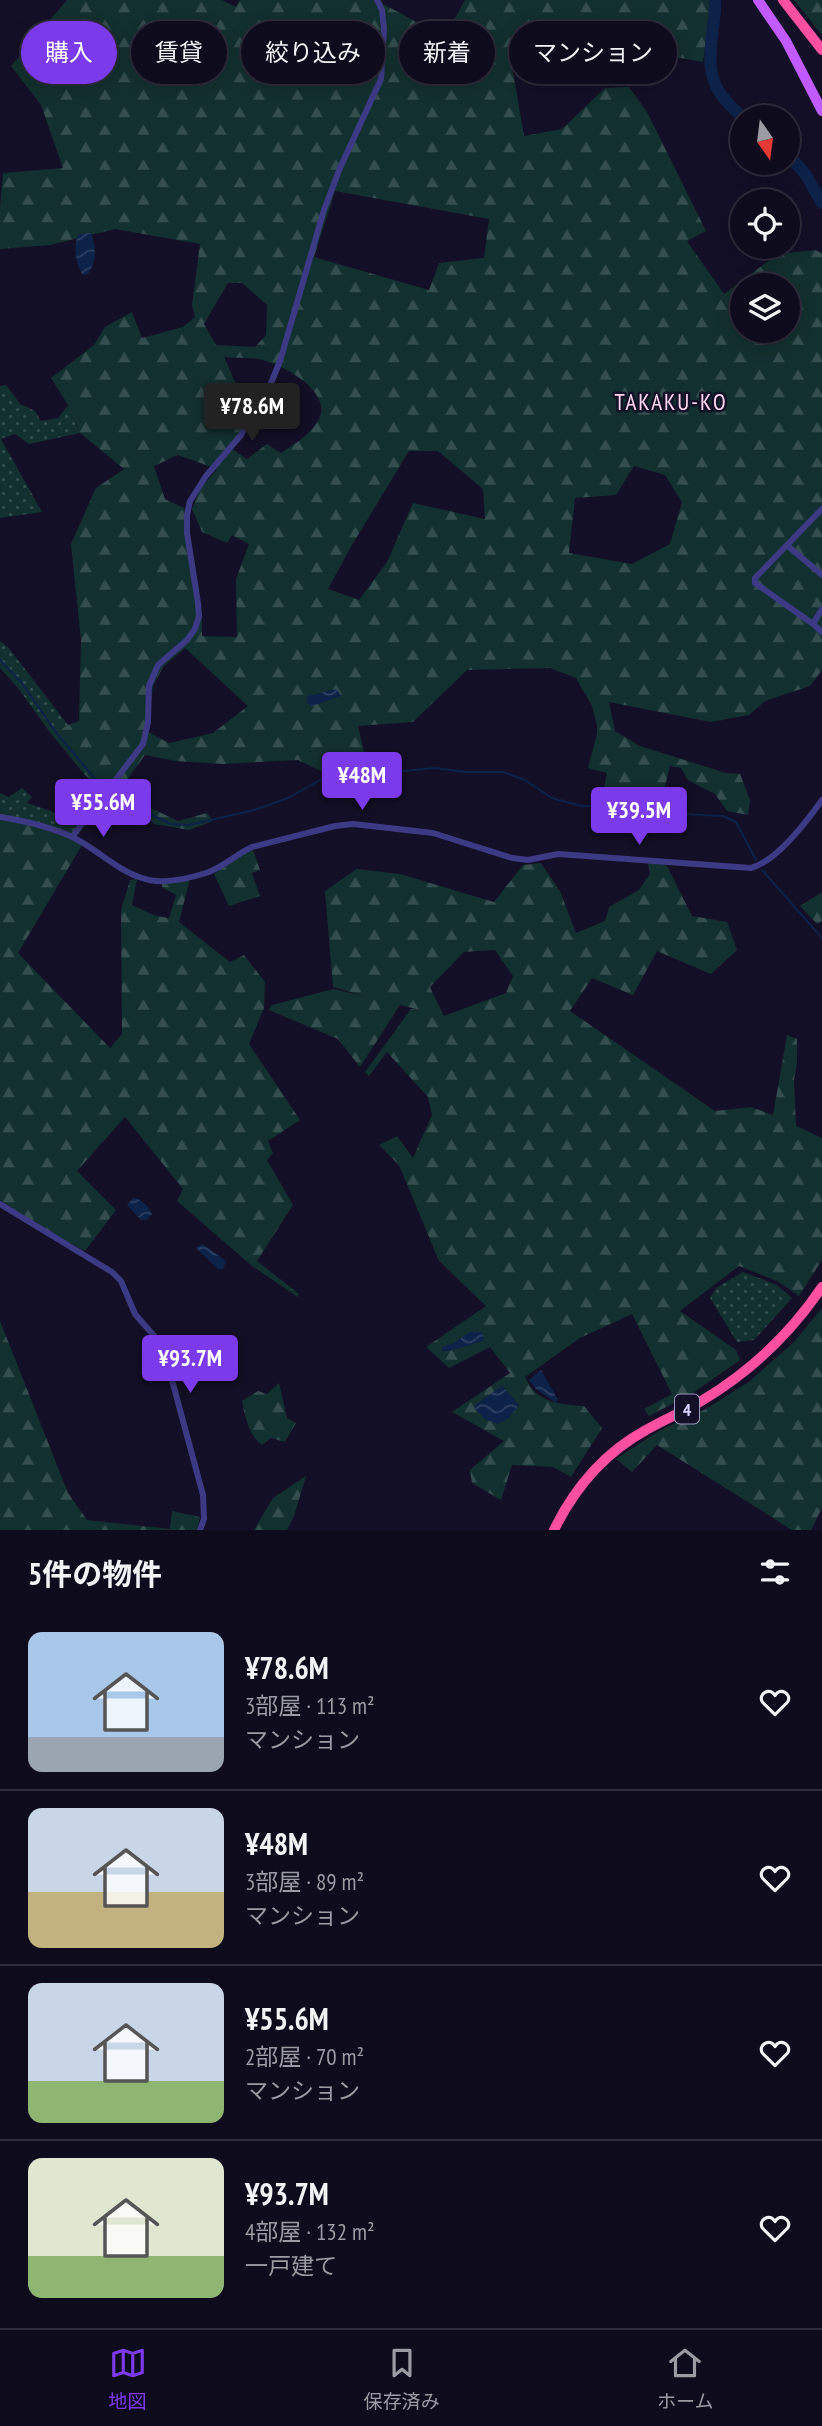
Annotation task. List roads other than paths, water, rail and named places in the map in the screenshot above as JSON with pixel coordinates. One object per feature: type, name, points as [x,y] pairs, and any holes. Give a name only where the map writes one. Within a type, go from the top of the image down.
[{"type":"highway","points":[[782,0],[822,49]]},
{"type":"highway","name":"4","points":[[554,1530],[591,1472],[625,1443],[734,1380],[783,1336],[822,1287]]},
{"type":"main road","points":[[758,0],[786,41],[822,111]]},
{"type":"street","points":[[72,837],[143,744],[148,722],[149,686],[158,665],[187,640],[195,629],[199,616],[187,533],[190,501],[206,476],[241,435],[267,393],[280,361],[324,210],[381,79],[384,29],[382,10],[377,0]]},
{"type":"street","points":[[822,509],[755,578],[755,583],[822,632]]},
{"type":"street","points":[[788,546],[822,575]]},
{"type":"street","points":[[813,624],[822,608]]},
{"type":"street","points":[[0,817],[44,824],[72,837],[128,872],[154,881],[205,873],[218,869],[252,847],[353,824],[433,833],[512,858],[528,860],[558,855],[751,868],[775,854],[806,822],[822,800]]},
{"type":"street","points":[[0,1204],[112,1272],[121,1281],[135,1314],[155,1337],[166,1359],[203,1495],[204,1519],[200,1530]]},
{"type":"water","points":[[91,233],[95,254],[91,270],[83,275],[77,261],[76,245],[78,235]]},
{"type":"water","points":[[337,689],[341,696],[312,706],[307,703],[308,696]]},
{"type":"water","points":[[133,1198],[142,1201],[151,1211],[152,1214],[146,1220],[141,1220],[127,1205]]},
{"type":"water","points":[[202,1244],[226,1261],[223,1269],[218,1269],[196,1248]]},
{"type":"water","points":[[470,1332],[481,1332],[484,1337],[482,1341],[442,1351],[442,1347],[454,1343]]},
{"type":"water","points":[[541,1370],[558,1400],[555,1402],[536,1389],[529,1380]]},
{"type":"water","points":[[502,1386],[519,1405],[508,1419],[497,1424],[485,1419],[475,1409],[475,1405]]},
{"type":"waterway","points":[[715,0],[711,67],[717,88],[730,105]]},
{"type":"waterway","points":[[800,168],[822,203]]},
{"type":"waterway","points":[[0,660],[21,682],[58,735],[103,788],[131,797],[148,813],[171,824],[189,825],[254,810],[288,798],[329,775],[362,767],[393,772],[436,768],[465,772],[503,772],[525,780],[552,798],[581,806],[630,806],[664,813],[723,816],[736,822],[756,860]]},
{"type":"waterway","points":[[762,870],[822,938]]},
{"type":"district","name":"TAKAKU-KO","points":[[671,401]]}]
